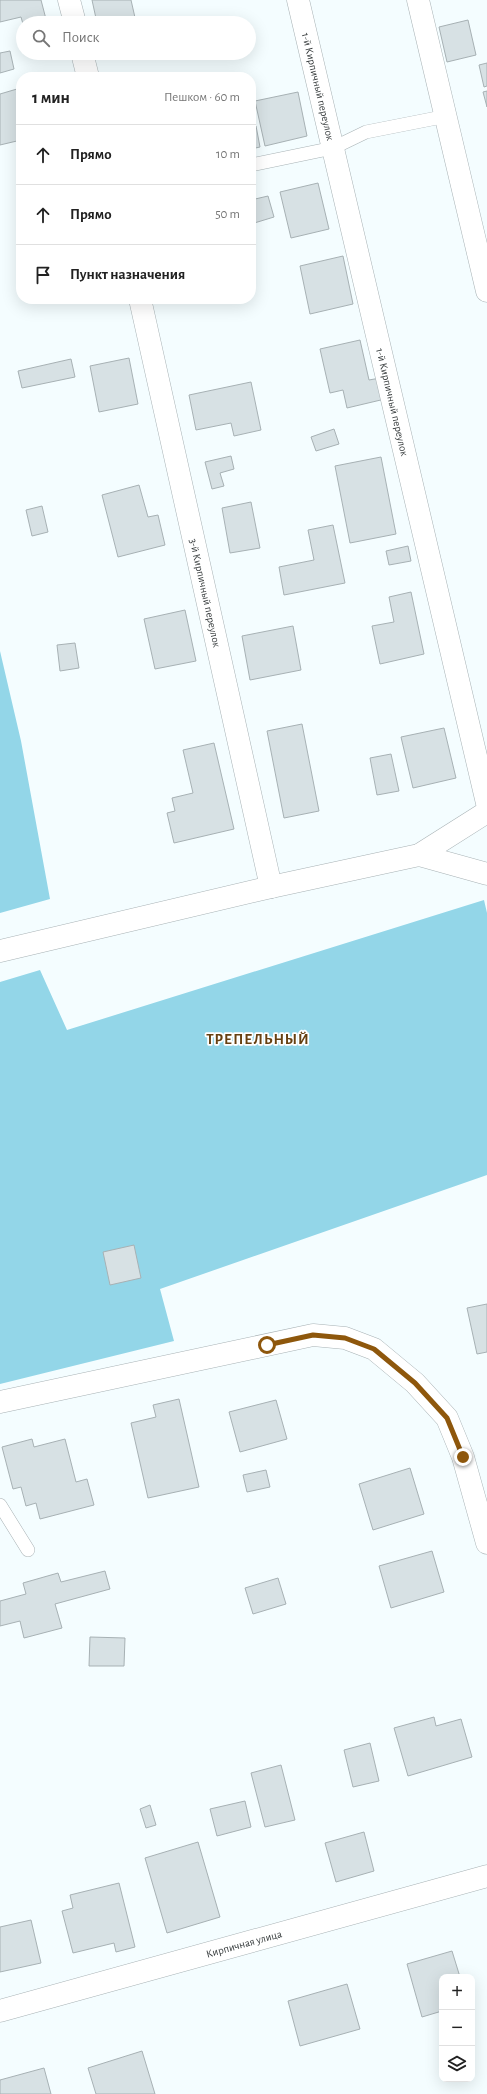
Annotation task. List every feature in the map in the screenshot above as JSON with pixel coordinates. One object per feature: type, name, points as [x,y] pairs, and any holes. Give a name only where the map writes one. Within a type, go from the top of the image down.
[{"type":"street","points":[[69,0],[73,16]]},
{"type":"street","name":"1-й Кирпичный переулок","points":[[298,0],[399,422],[487,803]]},
{"type":"street","points":[[418,0],[447,116],[487,291]]},
{"type":"street","points":[[84,60],[87,72]]},
{"type":"street","name":"3-й Кирпичный переулок","points":[[141,304],[271,887]]},
{"type":"street","points":[[0,951],[271,887],[419,855],[487,812]]},
{"type":"street","points":[[419,855],[487,874]]},
{"type":"street","points":[[0,1402],[313,1335],[345,1338],[374,1349],[415,1383],[447,1418],[463,1457],[487,1543]]},
{"type":"street","name":"Кирпичная улица","points":[[0,2011],[487,1876]]},
{"type":"lane","points":[[256,164],[333,148],[366,132],[447,116]]},
{"type":"lane","points":[[0,1505],[28,1550]]},
{"type":"shaded area","points":[[0,651],[21,741],[50,899],[0,913]]},
{"type":"shaded area","points":[[484,900],[487,913],[487,1175],[160,1289],[174,1341],[0,1384],[0,982],[40,970],[67,1030]]},
{"type":"building","points":[[0,0],[41,0],[45,16],[16,16],[16,18],[0,22]]},
{"type":"building","points":[[92,0],[131,0],[135,16],[95,16]]},
{"type":"building","points":[[468,20],[476,55],[447,62],[439,27]]},
{"type":"building","points":[[10,51],[14,69],[0,73],[0,53]]},
{"type":"building","points":[[487,63],[487,86],[484,87],[479,65]]},
{"type":"building","points":[[16,89],[16,141],[0,145],[0,94]]},
{"type":"building","points":[[487,91],[487,107],[483,92]]},
{"type":"building","points":[[298,92],[307,136],[265,146],[256,101]]},
{"type":"building","points":[[256,126],[260,147],[256,148]]},
{"type":"building","points":[[318,183],[329,229],[291,238],[280,192]]},
{"type":"building","points":[[268,196],[274,217],[256,222],[256,199]]},
{"type":"building","points":[[343,256],[353,304],[310,314],[300,266]]},
{"type":"building","points":[[360,340],[369,380],[380,378],[385,399],[347,408],[343,390],[330,393],[320,349]]},
{"type":"building","points":[[129,358],[138,404],[99,412],[90,366]]},
{"type":"building","points":[[71,359],[75,377],[22,388],[18,371]]},
{"type":"building","points":[[251,382],[261,430],[234,436],[231,423],[196,430],[189,395]]},
{"type":"building","points":[[334,429],[339,444],[316,451],[311,437]]},
{"type":"building","points":[[231,456],[234,469],[220,473],[224,486],[212,489],[205,462]]},
{"type":"building","points":[[381,457],[396,534],[350,543],[335,466]]},
{"type":"building","points":[[139,485],[148,517],[158,515],[165,545],[118,557],[102,495]]},
{"type":"building","points":[[251,502],[260,548],[230,553],[222,508]]},
{"type":"building","points":[[42,506],[48,532],[32,536],[26,510]]},
{"type":"building","points":[[333,525],[345,583],[284,595],[279,567],[314,560],[308,530]]},
{"type":"building","points":[[408,546],[411,561],[389,565],[386,551]]},
{"type":"building","points":[[411,592],[424,654],[380,664],[372,626],[394,622],[389,597]]},
{"type":"building","points":[[185,610],[196,661],[155,669],[144,619]]},
{"type":"building","points":[[293,626],[301,670],[250,680],[242,636]]},
{"type":"building","points":[[75,643],[79,668],[60,671],[57,645]]},
{"type":"building","points":[[302,724],[319,811],[284,818],[267,731]]},
{"type":"building","points":[[444,728],[456,778],[413,788],[401,737]]},
{"type":"building","points":[[214,743],[234,829],[174,843],[167,813],[175,811],[172,798],[193,793],[183,750]]},
{"type":"building","points":[[391,754],[399,791],[377,795],[370,758]]},
{"type":"building","points":[[134,1245],[141,1278],[110,1285],[103,1252]]},
{"type":"building","points":[[487,1304],[487,1352],[477,1354],[467,1308]]},
{"type":"building","points":[[179,1399],[199,1487],[148,1498],[131,1423],[156,1417],[153,1405]]},
{"type":"building","points":[[276,1400],[287,1439],[240,1452],[229,1412]]},
{"type":"building","points":[[32,1439],[34,1447],[65,1439],[76,1482],[87,1479],[94,1505],[40,1519],[36,1503],[26,1506],[21,1487],[13,1489],[2,1447]]},
{"type":"building","points":[[410,1468],[424,1514],[373,1530],[359,1484]]},
{"type":"building","points":[[266,1470],[270,1487],[247,1492],[243,1475]]},
{"type":"building","points":[[432,1551],[444,1592],[391,1608],[379,1566]]},
{"type":"building","points":[[105,1571],[110,1589],[55,1604],[62,1628],[24,1638],[20,1621],[0,1626],[0,1601],[26,1594],[23,1583],[58,1573],[61,1582]]},
{"type":"building","points":[[278,1578],[286,1604],[253,1614],[245,1588]]},
{"type":"building","points":[[90,1637],[125,1638],[124,1666],[89,1666]]},
{"type":"building","points":[[434,1717],[436,1726],[461,1719],[472,1757],[408,1776],[394,1728]]},
{"type":"building","points":[[370,1743],[379,1781],[353,1787],[344,1750]]},
{"type":"building","points":[[281,1765],[295,1820],[265,1827],[251,1773]]},
{"type":"building","points":[[245,1801],[251,1827],[217,1836],[210,1809]]},
{"type":"building","points":[[150,1805],[156,1825],[146,1828],[140,1809]]},
{"type":"building","points":[[364,1832],[374,1871],[336,1882],[325,1843]]},
{"type":"building","points":[[198,1842],[220,1917],[167,1933],[145,1858]]},
{"type":"building","points":[[119,1883],[135,1947],[116,1952],[114,1943],[73,1953],[62,1911],[73,1908],[70,1895]]},
{"type":"building","points":[[31,1920],[41,1963],[0,1972],[0,1927]]},
{"type":"building","points":[[452,1951],[459,1974],[439,1974],[439,2012],[422,2017],[407,1964]]},
{"type":"building","points":[[347,1984],[360,2029],[300,2046],[288,2001]]},
{"type":"building","points":[[142,2051],[155,2094],[96,2094],[88,2068]]},
{"type":"building","points":[[44,2068],[51,2094],[0,2094],[0,2080]]},
{"type":"district","name":"ТРЕПЕЛЬНЫЙ","points":[[258,1039]]},
{"type":"route","points":[[267,1345],[313,1335],[345,1338],[374,1349],[415,1383],[447,1418],[463,1457]]}]
